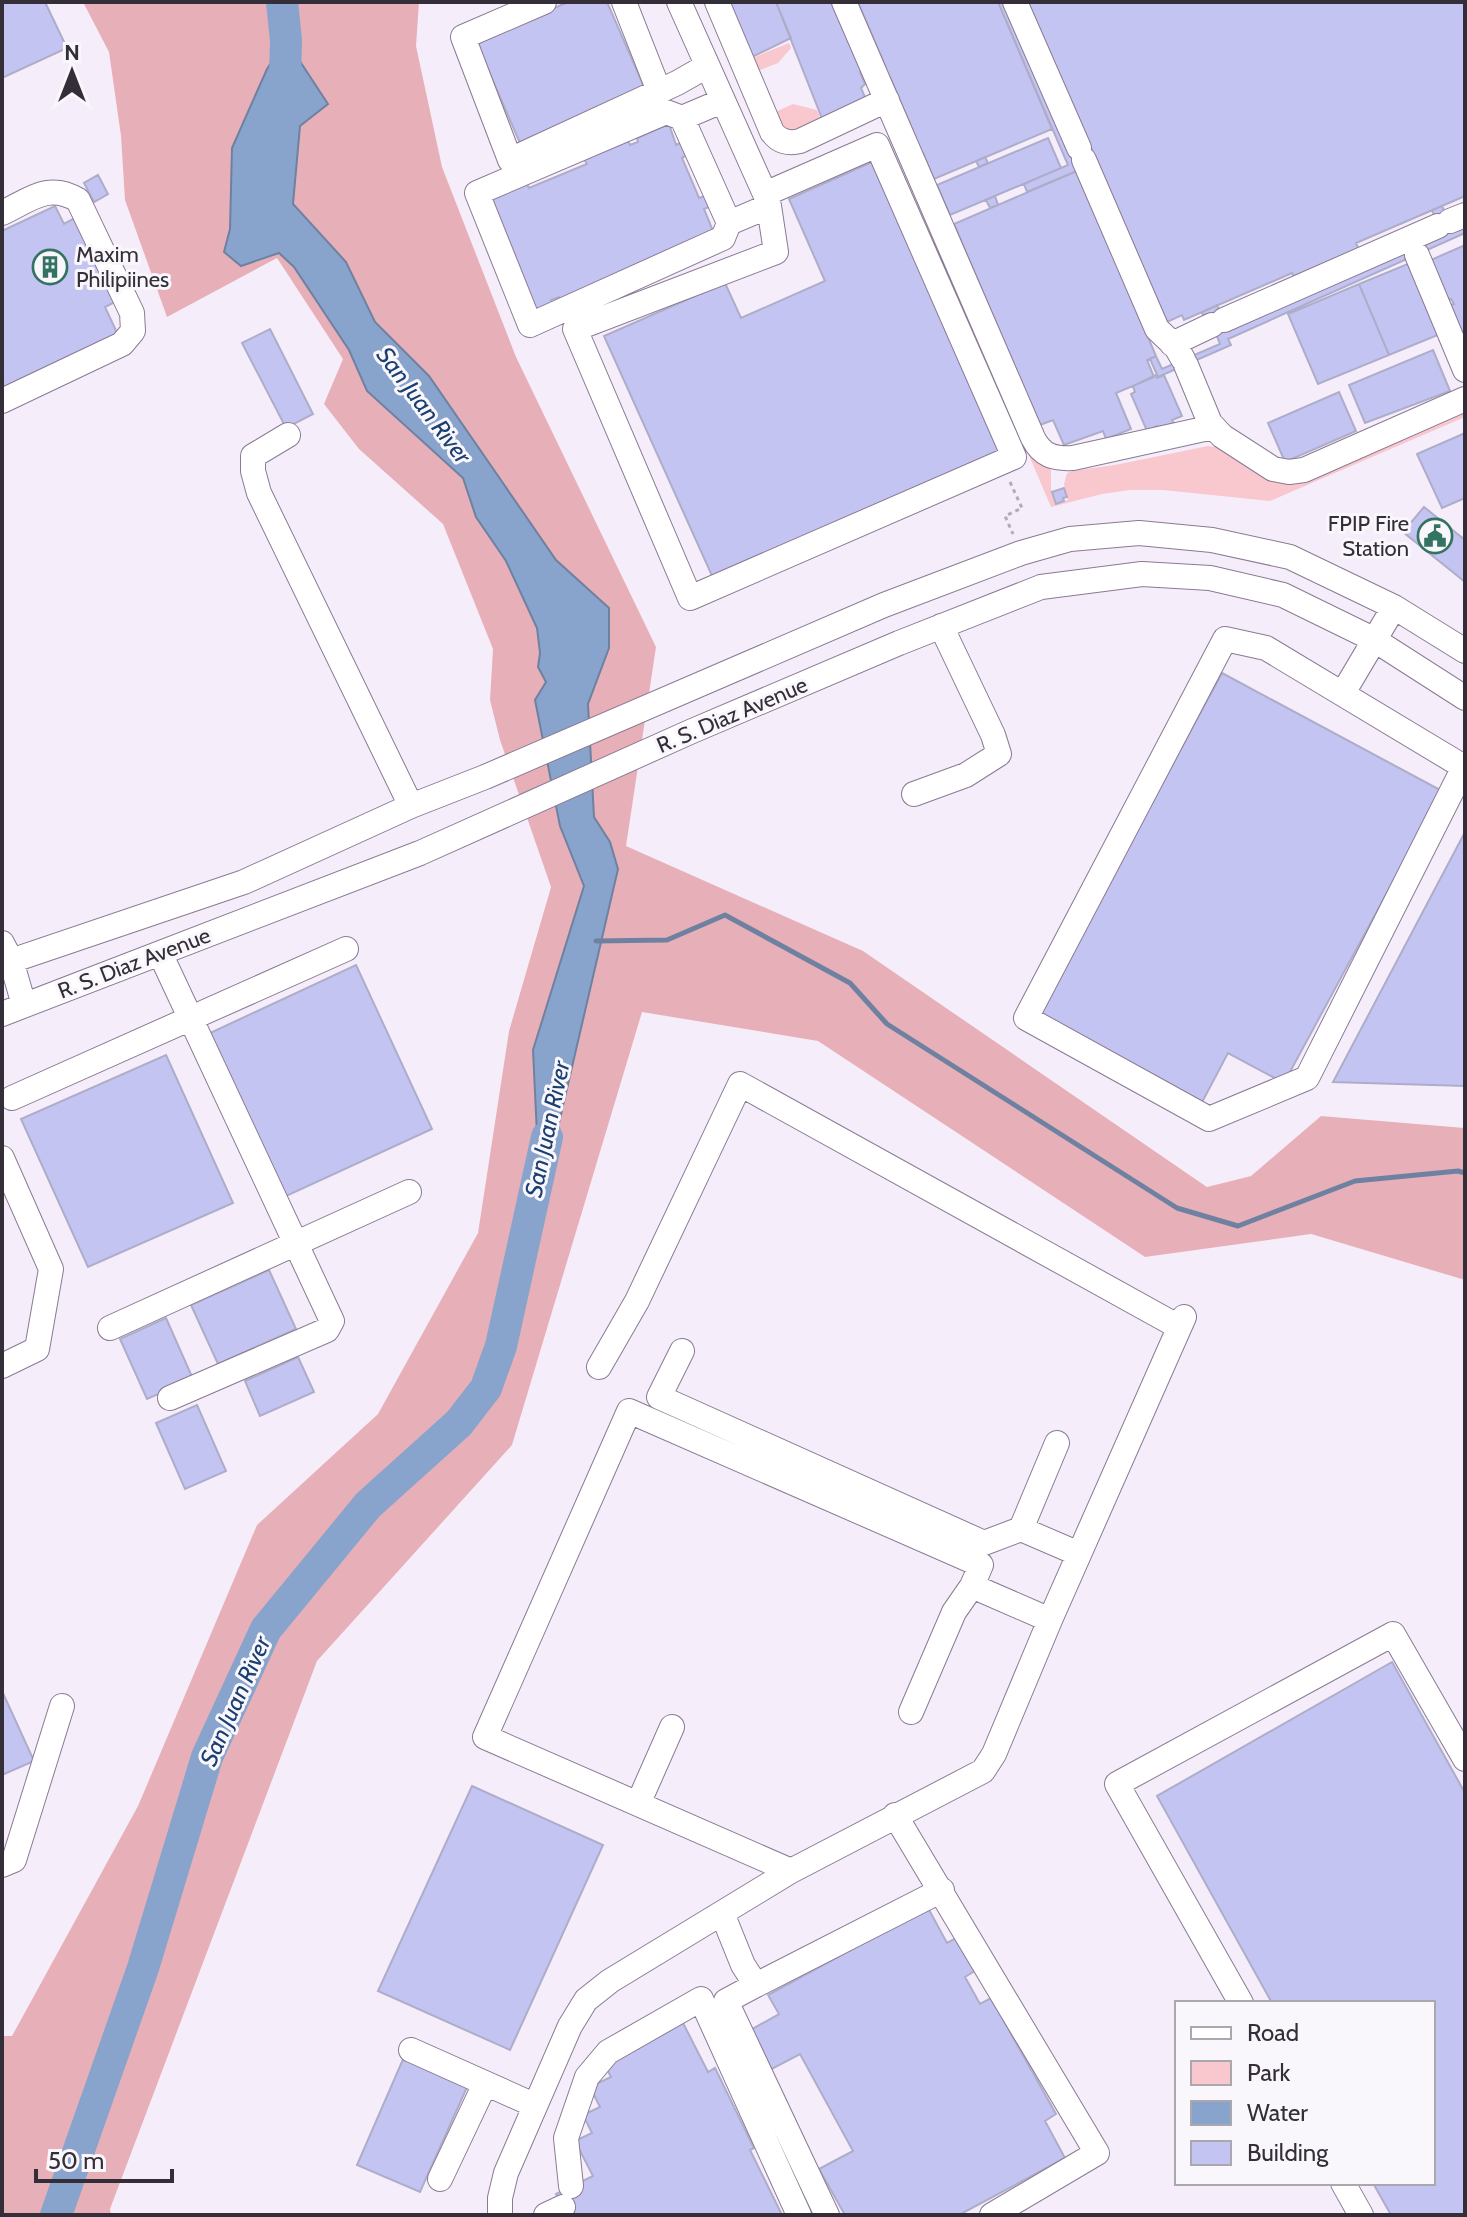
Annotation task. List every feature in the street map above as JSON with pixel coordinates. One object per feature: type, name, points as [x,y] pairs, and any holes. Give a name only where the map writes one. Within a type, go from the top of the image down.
[{"type":"street","points":[[624,2],[659,91]]},
{"type":"street","points":[[679,2],[767,200],[776,252],[575,329],[690,598],[1014,457],[877,145],[767,200],[729,223],[723,238],[530,325],[477,193],[666,112],[682,118],[722,101]]},
{"type":"street","points":[[717,2],[772,132],[780,140],[800,141],[887,100]]},
{"type":"street","points":[[844,2],[1033,438],[1041,450],[1051,457],[1073,458],[1213,427]]},
{"type":"street","points":[[1015,2],[1157,329],[1180,356],[1213,427],[1222,436],[1267,466],[1297,472],[1465,399]]},
{"type":"street","points":[[539,3],[463,37],[510,160],[707,66]]},
{"type":"street","points":[[682,118],[729,223]]},
{"type":"street","points":[[2,213],[50,191],[64,192],[78,200],[132,313],[133,331],[122,344],[2,401]]},
{"type":"street","points":[[1180,356],[1218,322],[1414,246],[1451,221]]},
{"type":"street","points":[[1414,246],[1465,370]]},
{"type":"street","points":[[288,435],[253,456],[253,471],[259,493],[411,806]]},
{"type":"street","points":[[1139,533],[1142,574]]},
{"type":"street","name":"R. S. Diaz Avenue","points":[[5,956],[244,882],[411,806],[884,605],[1021,553],[1070,539],[1139,533],[1212,540],[1290,557],[1394,607],[1465,651]]},
{"type":"street","name":"R. S. Diaz Avenue","points":[[13,1010],[420,853],[690,732],[899,643],[1041,587],[1142,574],[1210,578],[1283,595],[1373,639],[1465,698]]},
{"type":"street","points":[[884,605],[899,643]]},
{"type":"street","points":[[1343,693],[1394,607]]},
{"type":"street","points":[[914,794],[966,775],[999,754],[941,626]]},
{"type":"street","points":[[1225,639],[1266,648],[1343,693],[1464,767],[1307,1078],[1209,1119],[1026,1018],[1225,639]]},
{"type":"street","points":[[12,1098],[346,949]]},
{"type":"street","points":[[160,953],[332,1321],[327,1330],[170,1398]]},
{"type":"street","points":[[5,956],[13,1010]]},
{"type":"street","points":[[500,2215],[500,2198],[506,2173],[570,2026],[586,2000],[610,1981],[791,1871],[983,1771],[994,1754],[1181,1322],[740,1084],[637,1301],[599,1367]]},
{"type":"street","points":[[2,1158],[51,1269],[37,1349],[2,1366]]},
{"type":"street","points":[[110,1328],[409,1192]]},
{"type":"street","points":[[682,1351],[659,1397],[984,1543],[1021,1529],[1079,1554]]},
{"type":"street","points":[[791,1871],[485,1737],[629,1411],[981,1565],[972,1586],[954,1612],[911,1712]]},
{"type":"street","points":[[1021,1529],[1057,1443]]},
{"type":"street","points":[[972,1586],[1050,1620]]},
{"type":"street","points":[[1240,2001],[1117,1784],[1393,1634],[1465,1759]]},
{"type":"street","points":[[2,1865],[14,1860],[62,1706]]},
{"type":"street","points":[[638,1804],[672,1727]]},
{"type":"street","points":[[895,1815],[1097,2153],[992,2215]]},
{"type":"street","points":[[827,2215],[726,2001],[942,1890]]},
{"type":"street","points":[[722,1913],[743,1965],[756,1985]]},
{"type":"street","points":[[560,2203],[566,2138],[587,2077],[608,2052],[701,1999],[799,2215]]},
{"type":"street","points":[[411,2050],[534,2105]]},
{"type":"street","points":[[440,2179],[485,2084]]},
{"type":"street","points":[[1344,2185],[1361,2215]]},
{"type":"path","points":[[1007,476],[1022,508],[1005,516],[1021,553]]},
{"type":"shaded area","points":[[2,2],[1465,2],[1465,1128],[1321,1116],[1251,1176],[1208,1187],[863,951],[626,846],[551,886],[509,1031],[478,1233],[378,1414],[257,1525],[138,1806],[12,2036],[2,2036]]},
{"type":"shaded area","points":[[83,2],[419,2],[416,46],[442,167],[516,357],[656,647],[626,846],[863,951],[1207,1187],[1251,1176],[1321,1116],[1465,1128],[1465,1280],[1311,1234],[1145,1257],[818,1041],[642,1012],[512,1445],[317,1661],[110,2209],[111,2215],[2,2215],[2,2036],[12,2036],[138,1806],[257,1525],[378,1414],[478,1233],[509,1031],[551,887],[500,740],[490,700],[493,649],[443,524],[359,449],[324,404],[343,359],[277,258],[167,317],[125,200],[121,136],[109,52]]},
{"type":"shaded area","points":[[642,1011],[818,1040],[1145,1257],[1311,1234],[1465,1280],[1465,2215],[111,2215],[110,2209],[317,1661],[512,1445]]},
{"type":"green space","points":[[789,43],[791,48],[778,63],[755,72],[750,59]]},
{"type":"green space","points":[[793,104],[817,110],[822,122],[788,135],[773,113]]},
{"type":"green space","points":[[1010,411],[1051,470],[1051,489],[1056,504],[1068,500],[1064,484],[1067,473],[1072,471],[1208,446],[1221,448],[1269,478],[1465,411],[1465,417],[1270,501],[1163,490],[1130,490],[1051,507]]},
{"type":"water","points":[[286,40],[328,104],[300,126],[293,204],[346,262],[375,322],[429,376],[556,560],[609,608],[609,648],[588,704],[594,817],[610,842],[618,869],[556,1136],[539,1177],[533,1050],[584,886],[560,826],[535,700],[546,682],[538,667],[537,628],[506,561],[476,517],[463,478],[367,391],[349,350],[294,267],[279,253],[241,266],[224,252],[230,229],[232,148],[267,69]]},
{"type":"building","points":[[2,2],[45,2],[67,48],[2,78]]},
{"type":"building","points":[[568,2],[607,2],[645,89],[520,143],[476,42]]},
{"type":"building","points":[[725,2],[776,2],[791,38],[750,58]]},
{"type":"building","points":[[776,2],[839,2],[867,69],[860,72],[865,84],[861,88],[867,102],[823,121]]},
{"type":"building","points":[[858,2],[998,2],[1052,129],[934,179],[923,153],[920,154],[891,79],[888,81],[883,69],[886,68]]},
{"type":"building","points":[[998,2],[1007,2],[1094,154],[1076,162],[1079,170],[1027,192],[1024,184],[1068,165]]},
{"type":"building","points":[[1028,2],[1465,2],[1465,196],[1356,243],[1360,252],[1296,280],[1292,273],[1184,320],[1182,315],[1167,322]]},
{"type":"building","points":[[669,124],[676,145],[682,142],[687,155],[682,158],[699,198],[705,196],[709,207],[704,209],[713,231],[562,304],[559,297],[551,300],[554,306],[534,314],[488,206],[494,194],[525,181],[529,188],[587,164],[583,157],[628,141],[630,145],[638,142],[637,138]]},
{"type":"building","points":[[1048,138],[1061,168],[950,215],[937,185]]},
{"type":"building","points":[[985,157],[988,163],[979,167],[976,161]]},
{"type":"building","points":[[872,162],[1002,450],[713,578],[604,336],[725,283],[741,318],[825,281],[789,199]]},
{"type":"building","points":[[1077,171],[1156,356],[1147,360],[1154,377],[1116,393],[1131,429],[1106,439],[1103,431],[1064,445],[1053,420],[1040,425],[954,224]]},
{"type":"building","points":[[98,175],[108,194],[94,202],[84,183]]},
{"type":"building","points":[[995,196],[998,205],[990,208],[986,200]]},
{"type":"building","name":"Maxim Philipiines","points":[[55,206],[64,224],[75,218],[115,302],[105,307],[119,337],[2,393],[2,231]]},
{"type":"building","points":[[1442,206],[1453,230],[1465,224],[1465,233],[1228,339],[1231,345],[1158,377],[1150,359],[1156,356],[1162,369],[1220,344],[1208,314],[1203,315],[1202,312],[1217,305],[1227,328],[1442,234],[1432,210]]},
{"type":"building","points":[[1465,245],[1465,340],[1450,305],[1454,304],[1451,299],[1448,300],[1431,260]]},
{"type":"building","points":[[1415,261],[1445,332],[1389,355],[1359,284]]},
{"type":"building","points":[[1359,284],[1389,355],[1318,384],[1288,314]]},
{"type":"building","points":[[270,329],[313,414],[286,428],[242,343]]},
{"type":"building","points":[[1433,350],[1450,391],[1365,423],[1349,385]]},
{"type":"building","points":[[1156,375],[1157,378],[1164,375],[1182,416],[1172,420],[1174,423],[1147,431],[1131,394],[1135,392],[1133,386]]},
{"type":"building","points":[[1339,392],[1356,431],[1285,462],[1268,423]]},
{"type":"building","points":[[1465,433],[1465,498],[1442,508],[1417,454]]},
{"type":"building","points":[[1064,488],[1067,497],[1056,504],[1052,492]]},
{"type":"building","points":[[1424,507],[1465,540],[1465,582],[1403,532]]},
{"type":"building","points":[[1222,673],[1442,791],[1284,1083],[1228,1053],[1199,1108],[1034,1020]]},
{"type":"building","points":[[1465,832],[1465,1086],[1333,1082]]},
{"type":"building","points":[[356,965],[432,1129],[284,1197],[208,1034]]},
{"type":"building","points":[[166,1055],[233,1203],[88,1267],[21,1119]]},
{"type":"building","points":[[269,1270],[296,1329],[218,1364],[191,1305]]},
{"type":"building","points":[[166,1318],[193,1379],[147,1399],[120,1339]]},
{"type":"building","points":[[298,1357],[314,1392],[260,1416],[245,1381]]},
{"type":"building","points":[[197,1405],[226,1471],[185,1489],[156,1423]]},
{"type":"building","points":[[1392,1662],[1465,1793],[1465,2215],[1391,2215],[1374,2185],[1435,2185],[1435,2001],[1271,2001],[1157,1796]]},
{"type":"building","points":[[2,1691],[34,1761],[2,1775]]},
{"type":"building","points":[[472,1786],[603,1845],[510,2050],[378,1991]]},
{"type":"building","points":[[928,1908],[947,1943],[960,1936],[978,1969],[965,1977],[980,2004],[991,1998],[1056,2114],[1045,2121],[1065,2158],[959,2215],[845,2215],[819,2169],[853,2151],[800,2054],[768,2071],[747,2032],[779,2014],[768,1995]]},
{"type":"building","points":[[682,2021],[708,2072],[715,2068],[782,2215],[567,2215],[556,2194],[593,2176],[575,2141],[592,2133],[583,2115],[600,2107],[590,2087],[611,2077],[602,2060]]},
{"type":"building","points":[[404,2057],[468,2085],[420,2192],[357,2165]]},
{"type":"waterway","name":"San Juan River","points":[[282,2],[286,40],[285,80]]},
{"type":"waterway","points":[[596,941],[667,940],[725,915],[850,983],[887,1024],[1177,1208],[1238,1226],[1355,1181],[1458,1171],[1465,1173]]},
{"type":"waterway","name":"San Juan River","points":[[56,2215],[143,1968],[207,1757],[266,1629],[368,1505],[459,1423],[486,1388],[501,1346],[547,1137]]},
{"type":"place","name":"Maxim Philipiines","points":[[50,267]]},
{"type":"place","name":"FPIP Fire Station","points":[[1435,536]]}]
